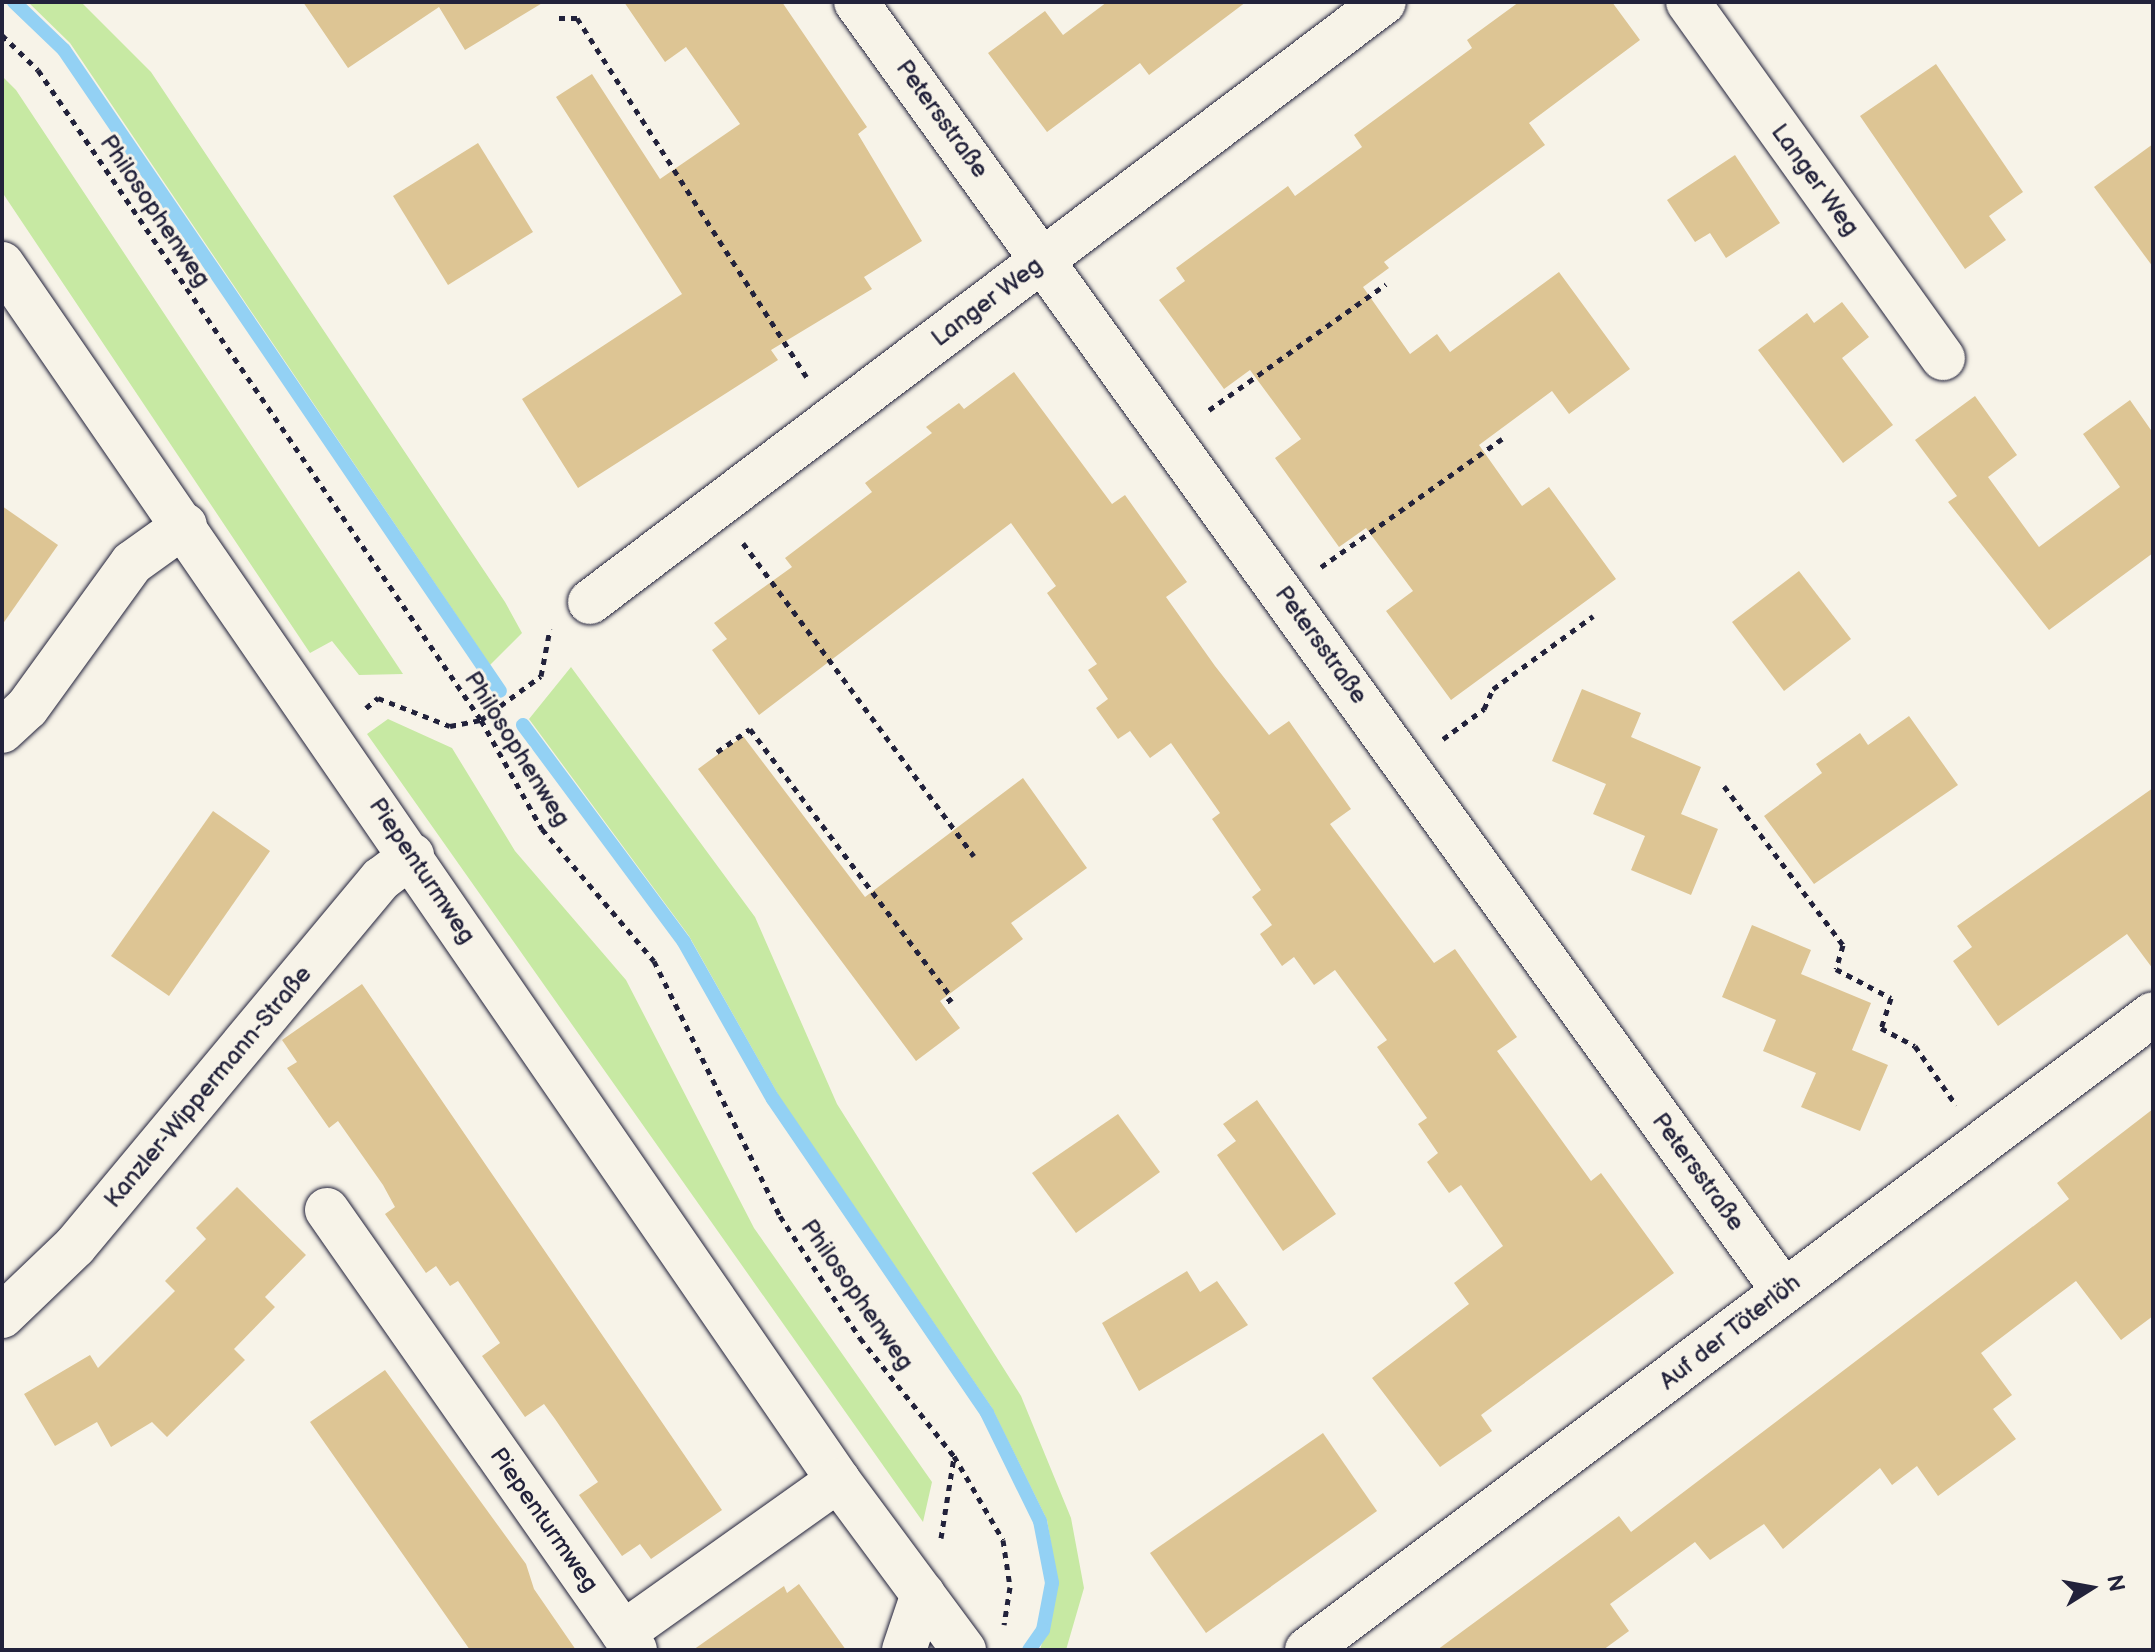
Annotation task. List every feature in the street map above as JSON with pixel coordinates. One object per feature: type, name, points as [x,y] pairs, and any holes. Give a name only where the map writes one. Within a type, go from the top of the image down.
[{"type":"street","name":"Petersstraße","points":[[856,2],[1044,258],[1783,1290]]},
{"type":"street","name":"Langer Weg","points":[[590,602],[1384,2]]},
{"type":"street","name":"Langer Weg","points":[[1688,2],[1943,358]]},
{"type":"street","name":"Piepenturmweg","points":[[2,264],[331,737],[838,1480],[937,1612]]},
{"type":"street","points":[[2,731],[27,708],[132,563],[185,525]]},
{"type":"street","name":"Kanzler-Wippermann-Straße","points":[[2,1316],[75,1246],[381,879],[412,856]]},
{"type":"street","name":"Auf der Töterlöh","points":[[1307,1650],[2153,1014]]},
{"type":"street","name":"Piepenturmweg","points":[[327,1210],[629,1642],[838,1480]]},
{"type":"street","points":[[904,1650],[937,1612]]},
{"type":"path","points":[[559,18],[577,18],[833,418]]},
{"type":"path","name":"Philosophenweg","points":[[2,35],[38,70],[481,720],[542,829],[654,961],[780,1216],[860,1338],[954,1456],[1003,1540],[1010,1587],[1003,1631]]},
{"type":"path","points":[[1172,436],[1386,284]]},
{"type":"path","points":[[1284,593],[1502,439]]},
{"type":"path","points":[[716,507],[974,856]]},
{"type":"path","points":[[331,737],[378,698],[450,726],[481,720],[541,676],[550,627],[590,602]]},
{"type":"path","points":[[1407,766],[1484,709],[1493,689],[1593,616]]},
{"type":"path","points":[[717,752],[750,729],[952,998],[943,1005]]},
{"type":"path","points":[[1724,786],[1843,945],[1836,969],[1891,998],[1881,1028],[1915,1046],[1981,1142]]},
{"type":"path","points":[[937,1612],[939,1550],[954,1456]]},
{"type":"green space","points":[[28,2],[81,2],[151,72],[505,602],[522,633],[490,665],[70,43]]},
{"type":"green space","points":[[2,76],[16,90],[403,674],[359,675],[332,641],[310,653],[2,192]]},
{"type":"green space","points":[[571,667],[755,917],[837,1104],[1021,1396],[1071,1518],[1084,1588],[1066,1650],[1040,1650],[1058,1586],[1047,1520],[992,1408],[780,1098],[689,936],[529,719]]},
{"type":"green space","points":[[388,719],[452,748],[515,851],[626,980],[754,1228],[932,1482],[923,1522],[367,734]]},
{"type":"building","points":[[303,2],[544,2],[465,50],[439,7],[348,68]]},
{"type":"building","points":[[624,2],[782,2],[867,127],[858,134],[922,241],[864,277],[872,289],[771,350],[778,360],[578,488],[522,399],[682,294],[556,97],[592,74],[660,179],[740,124],[686,47],[665,62]]},
{"type":"building","points":[[1107,2],[1246,2],[1149,75],[1140,63],[1047,132],[988,53],[1045,11],[1063,35]]},
{"type":"building","points":[[1519,2],[1612,2],[1640,40],[1529,123],[1545,145],[1384,262],[1389,268],[1363,287],[1410,354],[1437,334],[1450,352],[1559,272],[1630,369],[1569,414],[1552,391],[1479,445],[1522,506],[1549,487],[1616,579],[1451,700],[1386,611],[1413,591],[1366,528],[1339,547],[1275,458],[1301,439],[1250,370],[1224,389],[1159,300],[1185,281],[1176,268],[1288,186],[1295,196],[1362,147],[1354,135],[1472,48],[1467,40]]},
{"type":"building","points":[[1936,64],[2023,192],[1989,216],[2006,240],[1965,269],[1860,116]]},
{"type":"building","points":[[478,143],[533,232],[448,285],[393,196]]},
{"type":"building","points":[[2153,144],[2153,267],[2094,187]]},
{"type":"building","points":[[1735,155],[1780,223],[1726,258],[1710,233],[1695,242],[1667,200]]},
{"type":"building","points":[[1842,302],[1869,337],[1842,358],[1893,425],[1843,463],[1758,350],[1807,313],[1814,323]]},
{"type":"building","points":[[1014,372],[1112,504],[1125,495],[1187,582],[1166,597],[1269,735],[1289,721],[1351,809],[1330,824],[1434,963],[1455,949],[1517,1037],[1497,1051],[1591,1181],[1601,1173],[1674,1273],[1481,1415],[1492,1431],[1440,1467],[1372,1378],[1469,1304],[1454,1283],[1503,1246],[1461,1185],[1449,1193],[1427,1162],[1438,1153],[1418,1124],[1427,1118],[1377,1047],[1387,1040],[1335,970],[1314,985],[1294,957],[1282,966],[1260,934],[1272,925],[1252,897],[1261,890],[1212,819],[1220,813],[1171,743],[1150,758],[1130,731],[1118,739],[1096,708],[1108,699],[1088,670],[1097,664],[1047,593],[1056,586],[1011,523],[759,715],[712,650],[727,639],[714,623],[792,567],[785,558],[872,492],[865,483],[932,433],[926,427],[959,403],[964,409]]},
{"type":"building","points":[[1975,396],[2017,455],[1988,477],[2039,547],[2120,487],[2083,434],[2130,400],[2153,433],[2153,553],[2049,630],[1948,502],[1957,496],[1915,440]]},
{"type":"building","points":[[2,506],[58,545],[2,625]]},
{"type":"building","points":[[1799,571],[1851,639],[1784,691],[1732,622]]},
{"type":"building","points":[[1582,689],[1641,713],[1631,737],[1701,767],[1681,814],[1718,829],[1691,895],[1631,870],[1645,836],[1593,814],[1606,784],[1552,761]]},
{"type":"building","points":[[1909,716],[1958,785],[1814,884],[1764,816],[1822,773],[1816,764],[1860,733],[1868,745]]},
{"type":"building","points":[[743,736],[865,897],[1023,778],[1087,868],[1011,923],[1023,939],[940,1001],[960,1028],[916,1061],[698,769]]},
{"type":"building","points":[[2153,788],[2153,969],[2127,934],[1998,1026],[1953,961],[1972,947],[1957,926]]},
{"type":"building","points":[[213,811],[270,851],[169,996],[111,956]]},
{"type":"building","points":[[1752,925],[1811,950],[1801,974],[1871,1003],[1852,1050],[1888,1065],[1860,1131],[1801,1107],[1816,1073],[1763,1051],[1776,1020],[1722,997]]},
{"type":"building","points":[[362,984],[722,1510],[651,1559],[640,1544],[622,1556],[579,1495],[598,1482],[555,1419],[544,1404],[525,1417],[482,1356],[500,1343],[458,1281],[450,1286],[436,1266],[426,1273],[385,1214],[395,1207],[383,1185],[338,1121],[329,1128],[287,1068],[297,1062],[282,1040]]},
{"type":"building","points":[[1257,1100],[1336,1214],[1283,1251],[1217,1155],[1236,1141],[1223,1124]]},
{"type":"building","points":[[2153,1109],[2153,1316],[2121,1340],[2076,1281],[1981,1353],[2012,1395],[1993,1409],[2016,1439],[1938,1496],[1917,1466],[1892,1485],[1880,1468],[1783,1549],[1764,1524],[1710,1560],[1695,1542],[1610,1604],[1629,1631],[1603,1650],[1437,1650],[1619,1516],[1631,1532],[2069,1199],[2057,1183]]},
{"type":"building","points":[[1118,1114],[1160,1172],[1076,1233],[1032,1173]]},
{"type":"building","points":[[237,1187],[306,1255],[265,1297],[275,1307],[234,1349],[245,1360],[167,1437],[152,1422],[111,1447],[97,1422],[55,1446],[24,1394],[90,1355],[98,1368],[175,1291],[165,1281],[206,1239],[196,1228]]},
{"type":"building","points":[[1187,1271],[1200,1292],[1217,1281],[1248,1325],[1139,1391],[1102,1323]]},
{"type":"building","points":[[385,1370],[526,1564],[534,1589],[576,1650],[470,1650],[310,1422]]},
{"type":"building","points":[[1323,1433],[1377,1511],[1206,1633],[1150,1553]]},
{"type":"building","points":[[799,1584],[846,1650],[693,1650],[784,1586],[787,1593]]},
{"type":"waterway","points":[[14,2],[64,50],[500,691]]},
{"type":"waterway","points":[[523,725],[684,942],[773,1099],[987,1413],[1040,1521],[1052,1583],[1043,1630],[1029,1650]]}]
